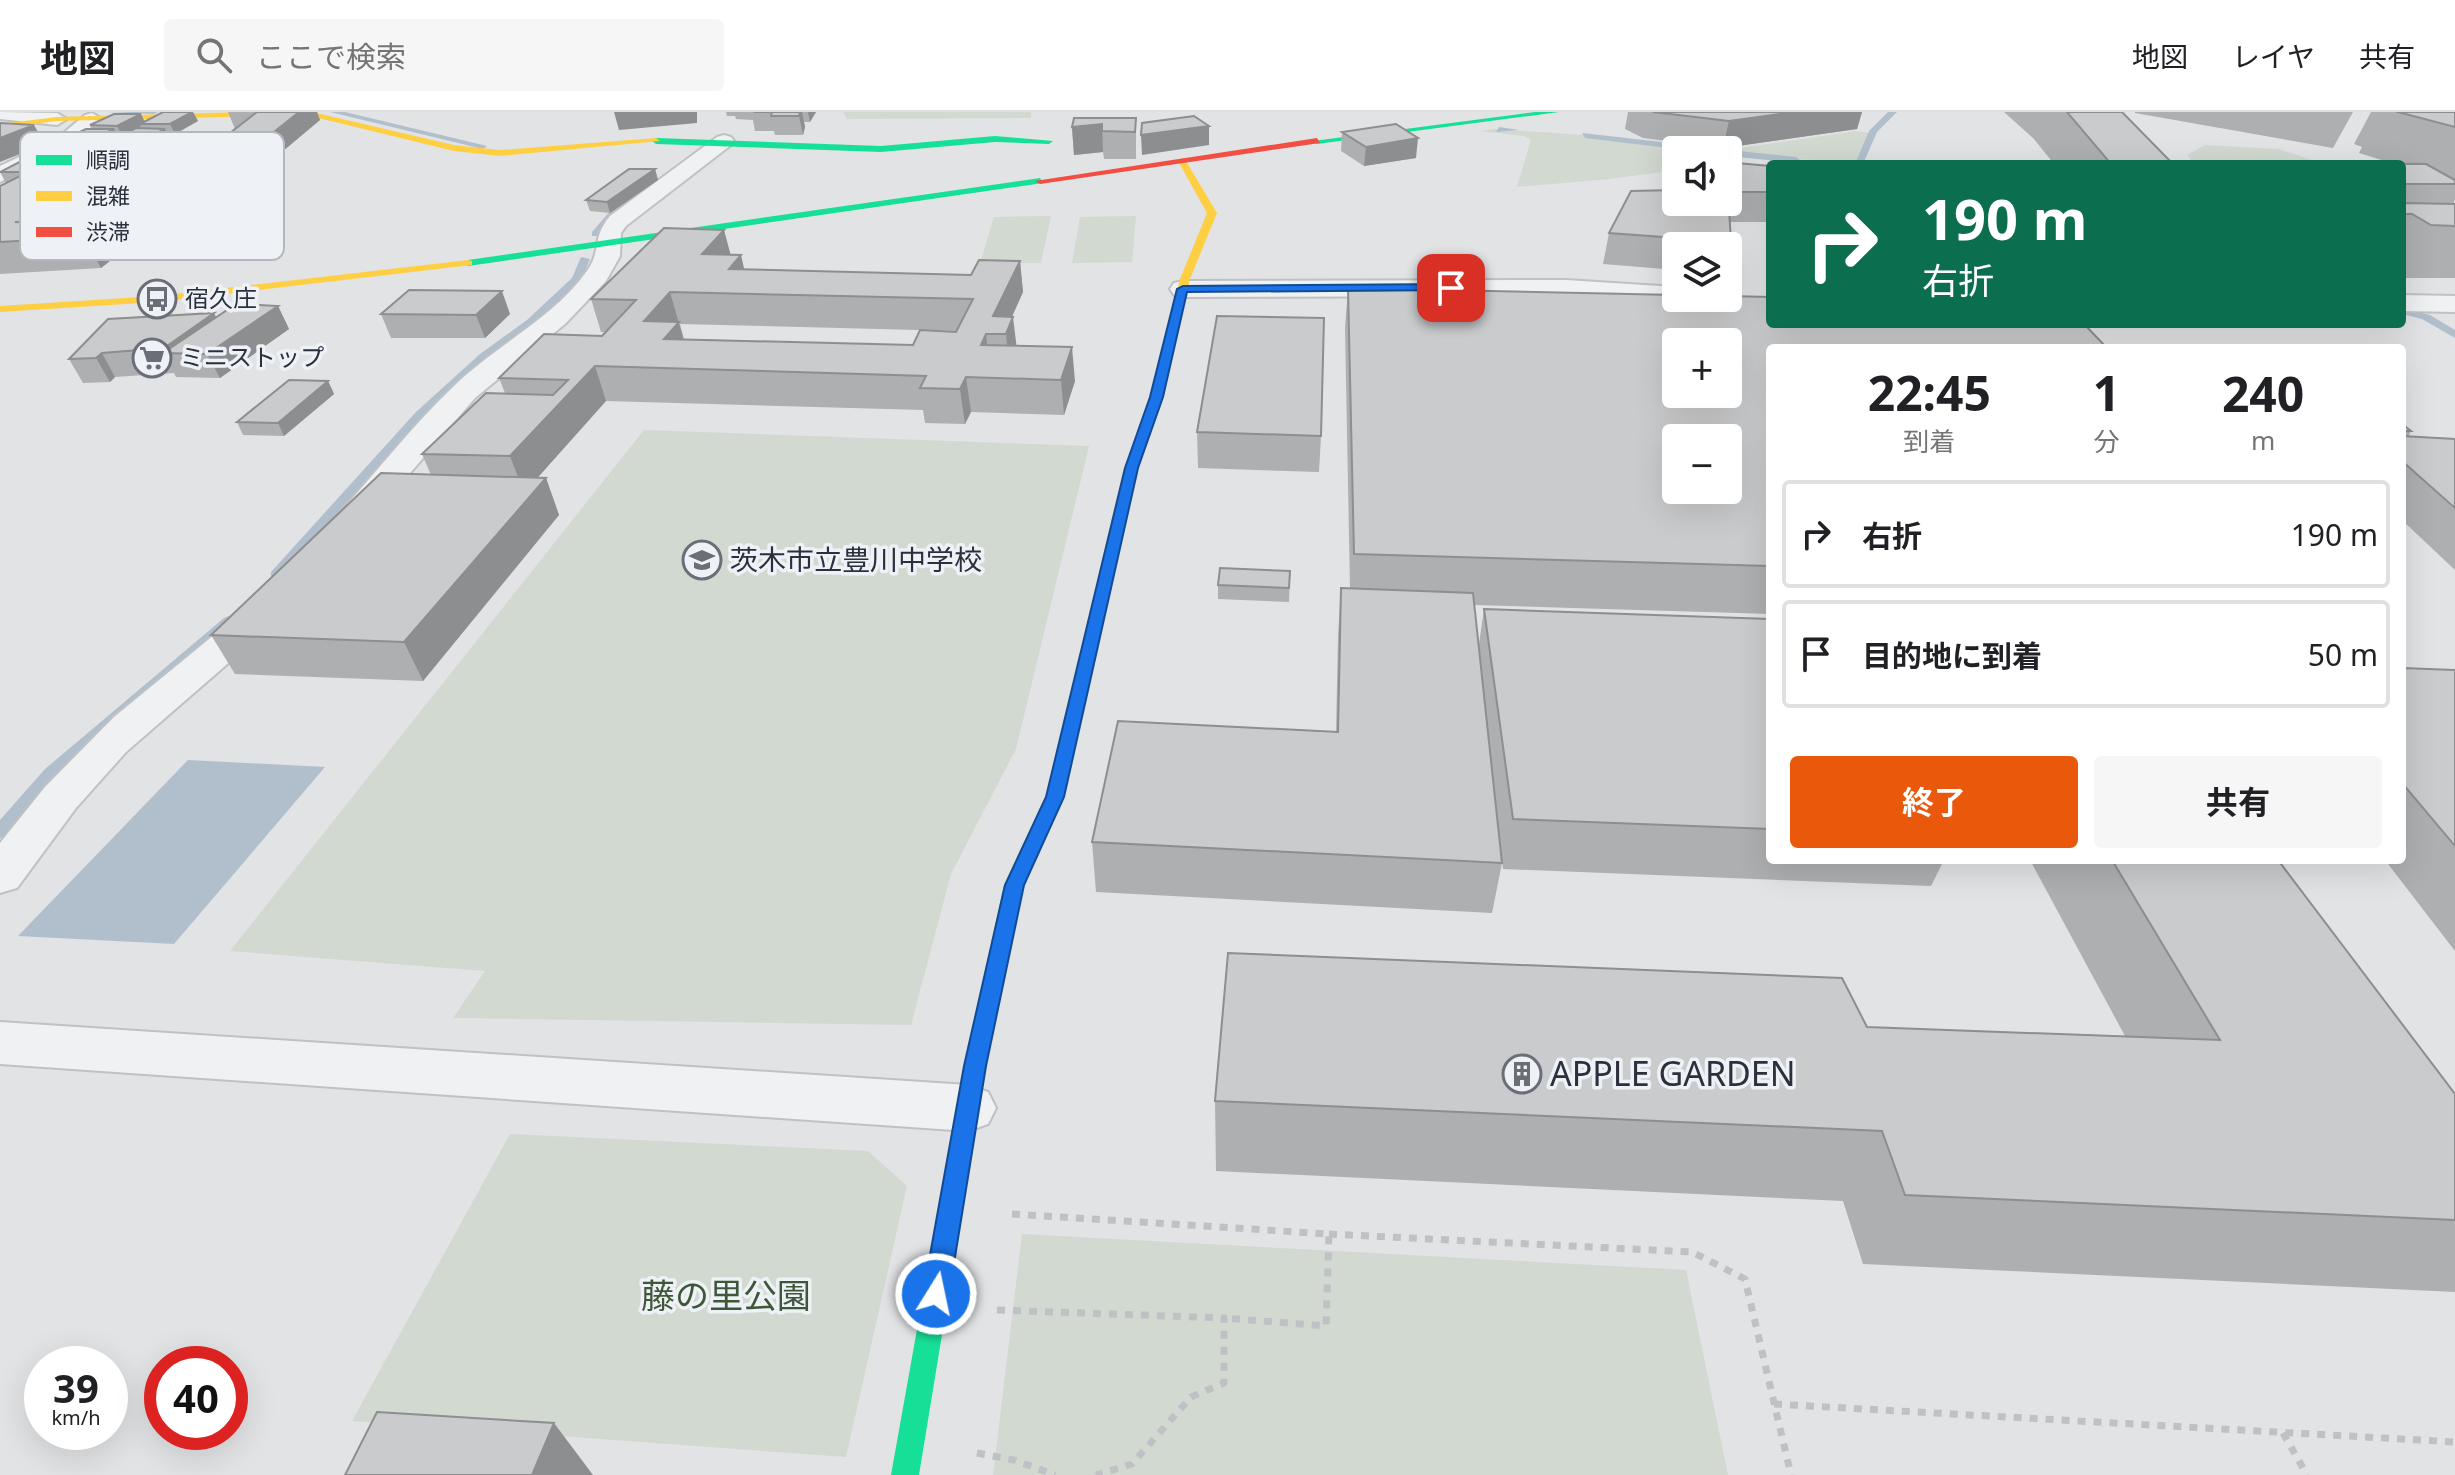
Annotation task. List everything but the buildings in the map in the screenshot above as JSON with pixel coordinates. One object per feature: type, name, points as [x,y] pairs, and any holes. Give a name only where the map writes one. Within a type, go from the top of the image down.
[{"type":"street","points":[[0,309],[157,299],[608,244],[1315,141],[1555,112]]},
{"type":"street","points":[[0,113],[92,119],[174,114],[306,113],[454,148],[500,153],[670,140],[881,149],[1056,134],[1011,187]]},
{"type":"street","points":[[0,126],[57,119]]},
{"type":"street","points":[[76,132],[92,119]]},
{"type":"street","points":[[330,544],[464,392],[577,298],[597,276],[608,256],[609,232],[624,215],[689,170],[724,141]]},
{"type":"street","points":[[905,1475],[968,1108],[1014,885],[1055,797],[1131,468],[1157,397],[1183,289],[1212,213],[1182,161]]},
{"type":"street","points":[[0,175],[20,165]]},
{"type":"street","points":[[1183,289],[1566,288],[1662,294]]},
{"type":"street","points":[[2406,303],[2443,303],[2455,318]]},
{"type":"street","points":[[0,876],[59,797],[95,759],[128,727],[255,622],[287,590]]},
{"type":"street","points":[[0,1043],[968,1108]]},
{"type":"path","points":[[1010,1214],[1692,1252],[1745,1279],[1791,1475]]},
{"type":"path","points":[[996,1310],[1224,1318],[1326,1326],[1329,1234]]},
{"type":"path","points":[[1096,1475],[1132,1464],[1191,1397],[1224,1383],[1224,1318]]},
{"type":"path","points":[[1774,1404],[2455,1442]]},
{"type":"path","points":[[2282,1432],[2307,1475]]},
{"type":"path","points":[[977,1453],[1014,1460],[1055,1475]]},
{"type":"green space","points":[[843,112],[1031,112],[1031,118],[847,119]]},
{"type":"green space","points":[[1494,129],[1584,135],[1662,145],[1662,172],[1517,187],[1531,140],[1524,136],[1480,131]]},
{"type":"green space","points":[[1855,131],[1869,133],[1858,160],[1794,159],[1742,152],[1742,148]]},
{"type":"green space","points":[[2205,145],[2278,149],[2312,160],[2191,160],[2187,155]]},
{"type":"green space","points":[[1051,216],[1041,263],[980,263],[994,217]]},
{"type":"green space","points":[[1136,216],[1132,262],[1072,263],[1080,217]]},
{"type":"green space","points":[[644,430],[1089,446],[1016,749],[951,874],[911,1025],[453,1018],[485,971],[230,951]]},
{"type":"green space","name":"藤の里公園","points":[[510,1134],[868,1151],[907,1186],[846,1457],[352,1421]]},
{"type":"green space","points":[[1022,1234],[1686,1270],[1728,1475],[993,1475]]},
{"type":"water","points":[[188,760],[325,767],[174,944],[18,936]]},
{"type":"waterway","points":[[111,112],[154,112]]},
{"type":"waterway","points":[[334,112],[483,146]]},
{"type":"waterway","points":[[1861,160],[1873,131],[1893,112]]},
{"type":"waterway","points":[[1401,119],[1412,120]]},
{"type":"waterway","points":[[1499,130],[1515,130]]},
{"type":"waterway","points":[[1585,135],[1662,145]]},
{"type":"waterway","points":[[1742,154],[1796,160]]},
{"type":"waterway","points":[[595,234],[614,212],[643,193]]},
{"type":"waterway","points":[[276,575],[420,415],[484,356],[531,322],[577,279],[585,259]]},
{"type":"waterway","points":[[2406,312],[2426,317],[2455,335]]},
{"type":"waterway","points":[[0,832],[51,773],[229,621]]},
{"type":"traffic: fast","points":[[1317,141],[1555,112]]},
{"type":"traffic: fast","points":[[656,141],[881,149],[995,139],[1049,141]]},
{"type":"traffic: fast","points":[[468,263],[1040,181]]},
{"type":"traffic: fast","points":[[905,1475],[975,1066],[1014,885],[1055,797],[1074,714]]},
{"type":"traffic: slow","points":[[0,126],[57,119],[306,113],[454,148],[500,153],[656,141]]},
{"type":"traffic: slow","points":[[1074,714],[1131,468],[1157,397],[1185,279],[1212,213],[1182,161]]},
{"type":"traffic: slow","points":[[0,309],[157,299],[468,263]]},
{"type":"traffic: jam","points":[[1040,181],[1317,141]]},
{"type":"place","name":"宿久庄","points":[[157,299]]},
{"type":"place","name":"ミニストップ","points":[[152,358]]},
{"type":"place","name":"茨木市立豊川中学校","points":[[702,560]]},
{"type":"place","name":"APPLE GARDEN","points":[[1522,1074]]},
{"type":"route","points":[[936,1294],[975,1066],[1014,885],[1055,797],[1131,468],[1157,397],[1183,289],[1451,288]]}]
